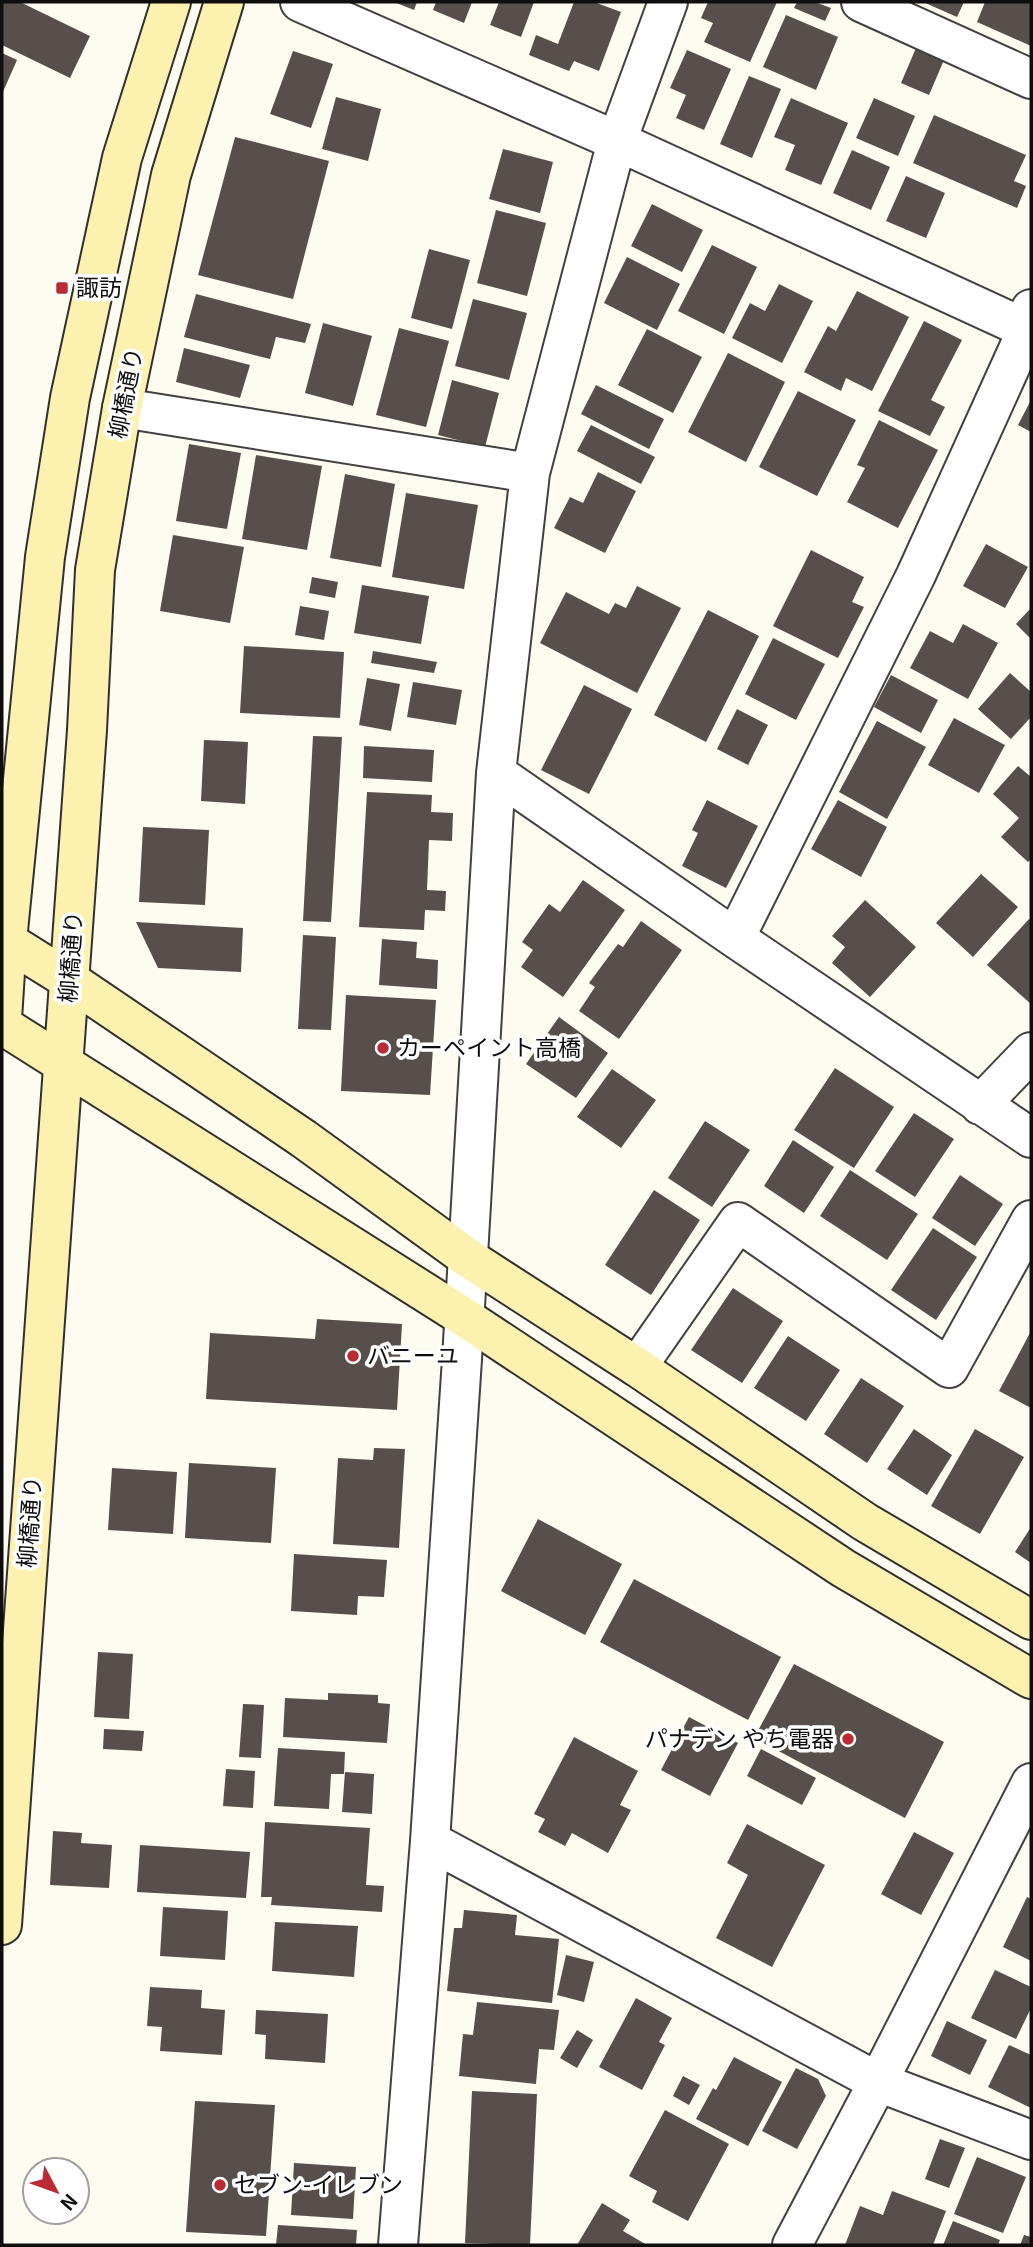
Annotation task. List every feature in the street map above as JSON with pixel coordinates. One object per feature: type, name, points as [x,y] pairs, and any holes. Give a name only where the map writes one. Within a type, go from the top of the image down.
[{"type":"street","points":[[2,1019],[4,939],[45,557],[70,398],[122,158],[171,2]]},
{"type":"street","name":"柳橋通り","points":[[2,1925],[87,730],[95,570],[122,408],[171,175],[224,2]]},
{"type":"street","points":[[300,2],[1030,323],[916,575],[735,938]]},
{"type":"street","points":[[398,2245],[430,1841],[496,773],[530,473],[617,141],[668,2]]},
{"type":"street","points":[[861,2],[1031,79]]},
{"type":"street","points":[[122,408],[530,473]]},
{"type":"street","points":[[496,773],[1031,1138]]},
{"type":"street","points":[[4,939],[304,1139],[468,1258],[638,1367],[865,1522],[1031,1620]]},
{"type":"street","points":[[2,1025],[464,1317],[843,1568],[1031,1679]]},
{"type":"street","points":[[980,1105],[1031,1052]]},
{"type":"street","points":[[638,1367],[738,1222],[949,1368],[1031,1220]]},
{"type":"street","points":[[792,2245],[1031,1783]]},
{"type":"street","points":[[430,1841],[878,2082],[1031,2140]]},
{"type":"building","points":[[2,2],[20,2],[90,36],[70,78],[2,45]]},
{"type":"building","points":[[394,2],[417,2],[414,10]]},
{"type":"building","points":[[436,2],[472,2],[464,23],[433,10]]},
{"type":"building","points":[[499,2],[534,2],[521,37],[490,25]]},
{"type":"building","points":[[574,2],[594,2],[621,12],[599,71],[574,61],[569,71],[529,55],[536,35],[558,44]]},
{"type":"building","points":[[708,2],[777,2],[750,62],[704,42],[713,23],[701,18]]},
{"type":"building","points":[[797,2],[815,2],[831,8],[825,21],[794,8]]},
{"type":"building","points":[[923,2],[964,2],[957,17]]},
{"type":"building","points":[[985,2],[1031,2],[1031,46],[977,22]]},
{"type":"building","points":[[786,15],[838,37],[816,90],[763,67]]},
{"type":"building","points":[[916,48],[944,60],[929,95],[901,83]]},
{"type":"building","points":[[687,50],[731,69],[704,130],[676,118],[686,95],[670,88]]},
{"type":"building","points":[[293,51],[333,64],[311,128],[270,114]]},
{"type":"building","points":[[2,53],[17,60],[2,94]]},
{"type":"building","points":[[749,76],[781,89],[752,158],[720,144]]},
{"type":"building","points":[[336,97],[381,109],[368,161],[322,149]]},
{"type":"building","points":[[791,98],[848,123],[821,185],[785,170],[795,145],[774,137]]},
{"type":"building","points":[[874,98],[915,116],[898,156],[856,138]]},
{"type":"building","points":[[934,115],[1026,155],[1014,181],[1026,186],[1017,208],[913,163]]},
{"type":"building","points":[[235,137],[329,161],[293,299],[198,275]]},
{"type":"building","points":[[503,149],[553,162],[540,213],[489,199]]},
{"type":"building","points":[[852,150],[890,167],[871,210],[833,193]]},
{"type":"building","points":[[906,176],[945,193],[926,238],[886,221]]},
{"type":"building","points":[[652,204],[703,230],[682,272],[631,246]]},
{"type":"building","points":[[496,210],[546,223],[527,296],[477,283]]},
{"type":"building","points":[[712,245],[757,267],[724,334],[678,311]]},
{"type":"building","points":[[429,249],[470,260],[452,329],[411,318]]},
{"type":"building","points":[[627,257],[680,284],[657,330],[604,303]]},
{"type":"building","points":[[779,284],[813,301],[782,363],[732,338],[750,303],[765,311]]},
{"type":"building","points":[[857,291],[909,317],[872,391],[846,378],[841,391],[804,372],[828,326],[836,331]]},
{"type":"building","points":[[196,294],[311,324],[305,343],[276,337],[270,359],[184,337]]},
{"type":"building","points":[[473,299],[527,313],[509,380],[455,366]]},
{"type":"building","points":[[924,321],[962,340],[931,400],[945,407],[930,436],[878,411]]},
{"type":"building","points":[[323,323],[372,336],[353,406],[305,393]]},
{"type":"building","points":[[399,328],[449,341],[426,427],[376,415]]},
{"type":"building","points":[[647,329],[702,357],[673,413],[618,385]]},
{"type":"building","points":[[184,348],[250,365],[240,398],[176,382]]},
{"type":"building","points":[[728,353],[785,382],[746,462],[688,432]]},
{"type":"building","points":[[452,380],[499,393],[485,447],[438,435]]},
{"type":"building","points":[[596,385],[664,419],[649,449],[581,414]]},
{"type":"building","points":[[798,391],[856,420],[817,496],[759,467]]},
{"type":"building","points":[[1031,400],[1031,432],[1018,425]]},
{"type":"building","points":[[879,420],[938,450],[898,528],[847,502],[865,468],[857,465]]},
{"type":"building","points":[[591,425],[655,457],[641,484],[577,451]]},
{"type":"building","points":[[189,444],[241,453],[227,529],[176,521]]},
{"type":"building","points":[[256,455],[322,466],[307,550],[242,539]]},
{"type":"building","points":[[598,472],[636,491],[605,553],[554,528],[570,497],[583,503]]},
{"type":"building","points":[[345,474],[395,484],[381,567],[330,558]]},
{"type":"building","points":[[406,493],[478,505],[464,589],[392,577]]},
{"type":"building","points":[[173,535],[244,547],[230,623],[160,611]]},
{"type":"building","points":[[986,544],[1028,567],[1005,608],[963,586]]},
{"type":"building","points":[[811,550],[864,577],[852,602],[864,607],[838,658],[773,626]]},
{"type":"building","points":[[312,577],[338,582],[335,598],[309,593]]},
{"type":"building","points":[[362,585],[429,596],[421,644],[354,633]]},
{"type":"building","points":[[637,586],[681,608],[637,693],[540,643],[566,592],[609,614],[615,603],[626,608]]},
{"type":"building","points":[[300,606],[329,611],[324,640],[295,635]]},
{"type":"building","points":[[1031,608],[1031,639],[1016,624]]},
{"type":"building","points":[[708,610],[759,636],[706,742],[654,715]]},
{"type":"building","points":[[963,624],[998,643],[968,699],[910,668],[930,631],[953,643]]},
{"type":"building","points":[[773,638],[825,664],[796,720],[745,694]]},
{"type":"building","points":[[244,646],[344,652],[340,718],[240,713]]},
{"type":"building","points":[[373,651],[437,662],[434,673],[371,663]]},
{"type":"building","points":[[1010,673],[1031,692],[1031,717],[1011,739],[978,709]]},
{"type":"building","points":[[891,675],[938,700],[921,733],[874,707]]},
{"type":"building","points":[[367,678],[400,684],[391,731],[359,725]]},
{"type":"building","points":[[413,682],[462,690],[456,725],[407,717]]},
{"type":"building","points":[[584,685],[632,709],[589,794],[541,770]]},
{"type":"building","points":[[737,709],[768,725],[748,765],[717,749]]},
{"type":"building","points":[[954,718],[1005,745],[979,793],[928,765]]},
{"type":"building","points":[[877,721],[926,747],[887,819],[839,792]]},
{"type":"building","points":[[313,736],[342,737],[331,922],[303,921]]},
{"type":"building","points":[[204,740],[248,742],[245,804],[201,801]]},
{"type":"building","points":[[364,746],[434,750],[432,782],[363,778]]},
{"type":"building","points":[[1018,766],[1031,777],[1031,859],[1028,862],[1001,837],[1019,818],[993,794]]},
{"type":"building","points":[[367,792],[432,795],[431,812],[453,813],[452,841],[429,840],[427,890],[446,891],[445,911],[425,910],[424,930],[359,927]]},
{"type":"building","points":[[707,800],[758,826],[726,888],[682,866],[698,833],[692,830]]},
{"type":"building","points":[[838,800],[887,827],[861,877],[811,849]]},
{"type":"building","points":[[143,827],[209,830],[205,905],[139,902]]},
{"type":"building","points":[[981,874],[1018,907],[973,957],[936,923]]},
{"type":"building","points":[[583,880],[625,910],[563,997],[521,967],[533,950],[522,942],[549,904],[560,912]]},
{"type":"building","points":[[865,900],[916,947],[870,997],[832,963],[845,947],[832,936]]},
{"type":"building","points":[[1029,919],[1031,921],[1031,1004],[987,965]]},
{"type":"building","points":[[641,921],[682,950],[619,1039],[579,1011],[595,987],[589,983],[618,944],[623,947]]},
{"type":"building","points":[[136,922],[243,928],[241,972],[158,968]]},
{"type":"building","points":[[303,935],[336,937],[331,1030],[298,1029]]},
{"type":"building","points":[[382,939],[417,942],[416,958],[438,960],[437,989],[379,985]]},
{"type":"building","points":[[346,995],[436,1000],[430,1095],[341,1091]]},
{"type":"building","points":[[559,1017],[608,1053],[576,1098],[526,1064]]},
{"type":"building","points":[[835,1068],[894,1107],[854,1168],[794,1130]]},
{"type":"building","points":[[612,1069],[656,1100],[621,1148],[577,1117]]},
{"type":"building","points":[[914,1113],[954,1139],[915,1197],[875,1171]]},
{"type":"building","points":[[705,1121],[750,1150],[712,1207],[668,1178]]},
{"type":"building","points":[[793,1140],[834,1167],[804,1213],[764,1186]]},
{"type":"building","points":[[850,1170],[918,1214],[887,1260],[820,1216]]},
{"type":"building","points":[[960,1175],[1003,1204],[975,1246],[932,1218]]},
{"type":"building","points":[[654,1190],[700,1220],[651,1295],[605,1265]]},
{"type":"building","points":[[933,1228],[977,1257],[936,1320],[891,1290]]},
{"type":"building","points":[[733,1288],[783,1321],[742,1383],[691,1350]]},
{"type":"building","points":[[317,1319],[402,1324],[397,1410],[206,1399],[210,1333],[315,1339]]},
{"type":"building","points":[[1031,1331],[1031,1408],[999,1391]]},
{"type":"building","points":[[788,1336],[840,1370],[806,1421],[754,1388]]},
{"type":"building","points":[[861,1378],[904,1406],[867,1463],[824,1434]]},
{"type":"building","points":[[914,1429],[952,1455],[927,1495],[887,1469]]},
{"type":"building","points":[[975,1429],[1024,1457],[980,1534],[931,1506]]},
{"type":"building","points":[[374,1448],[405,1449],[399,1548],[333,1544],[338,1458],[373,1460]]},
{"type":"building","points":[[189,1463],[276,1468],[271,1543],[185,1538]]},
{"type":"building","points":[[112,1468],[177,1472],[173,1534],[108,1530]]},
{"type":"building","points":[[538,1519],[622,1564],[585,1635],[501,1591]]},
{"type":"building","points":[[1031,1527],[1031,1563],[1015,1552]]},
{"type":"building","points":[[294,1554],[387,1560],[384,1597],[358,1596],[357,1615],[291,1611]]},
{"type":"building","points":[[634,1579],[781,1657],[748,1720],[600,1642]]},
{"type":"building","points":[[98,1652],[133,1654],[129,1719],[94,1717]]},
{"type":"building","points":[[794,1664],[944,1742],[905,1818],[754,1738]]},
{"type":"building","points":[[328,1693],[378,1695],[378,1703],[390,1704],[387,1743],[283,1737],[285,1698],[328,1700]]},
{"type":"building","points":[[243,1704],[264,1705],[261,1758],[239,1757]]},
{"type":"building","points":[[689,1717],[738,1743],[710,1796],[661,1770]]},
{"type":"building","points":[[104,1729],[144,1731],[142,1751],[103,1749]]},
{"type":"building","points":[[574,1737],[638,1771],[620,1805],[631,1810],[608,1853],[572,1833],[565,1846],[538,1832],[545,1819],[534,1814]]},
{"type":"building","points":[[278,1748],[345,1752],[344,1774],[331,1774],[329,1809],[274,1806]]},
{"type":"building","points":[[761,1749],[816,1778],[802,1805],[747,1776]]},
{"type":"building","points":[[226,1769],[255,1771],[253,1808],[223,1806]]},
{"type":"building","points":[[345,1772],[374,1774],[372,1814],[342,1812]]},
{"type":"building","points":[[265,1822],[370,1828],[366,1885],[384,1886],[382,1912],[271,1905],[272,1897],[261,1897]]},
{"type":"building","points":[[747,1824],[825,1865],[772,1967],[716,1938],[748,1875],[727,1863]]},
{"type":"building","points":[[53,1831],[82,1833],[81,1843],[112,1845],[109,1888],[50,1885]]},
{"type":"building","points":[[914,1832],[954,1853],[921,1915],[881,1894]]},
{"type":"building","points":[[140,1845],[250,1852],[246,1898],[137,1892]]},
{"type":"building","points":[[1027,1897],[1031,1899],[1031,1961],[1003,1947]]},
{"type":"building","points":[[163,1907],[228,1911],[225,1960],[160,1956]]},
{"type":"building","points":[[464,1910],[517,1915],[515,1935],[559,1939],[552,2003],[447,1991],[454,1928],[462,1928]]},
{"type":"building","points":[[275,1922],[358,1926],[354,1977],[272,1971]]},
{"type":"building","points":[[566,1955],[594,1962],[584,2002],[557,1995]]},
{"type":"building","points":[[995,1970],[1031,1987],[1031,2008],[1016,2039],[971,2018]]},
{"type":"building","points":[[150,1987],[202,1990],[201,2008],[225,2010],[222,2055],[160,2051],[162,2027],[147,2026]]},
{"type":"building","points":[[636,1998],[672,2018],[659,2042],[665,2045],[642,2090],[599,2067]]},
{"type":"building","points":[[477,2002],[559,2010],[554,2050],[539,2049],[536,2084],[459,2076],[463,2034],[473,2035]]},
{"type":"building","points":[[256,2010],[328,2014],[325,2063],[265,2059],[266,2035],[255,2034]]},
{"type":"building","points":[[947,2021],[987,2040],[970,2075],[931,2056]]},
{"type":"building","points":[[577,2030],[593,2040],[577,2068],[560,2058]]},
{"type":"building","points":[[1009,2045],[1031,2055],[1031,2108],[988,2087]]},
{"type":"building","points":[[734,2057],[782,2082],[748,2146],[696,2119]]},
{"type":"building","points":[[796,2068],[818,2079],[826,2096],[797,2149],[762,2131]]},
{"type":"building","points":[[683,2076],[700,2085],[689,2105],[673,2096]]},
{"type":"building","points":[[472,2091],[537,2094],[530,2245],[465,2243]]},
{"type":"building","points":[[195,2101],[275,2105],[266,2236],[186,2232]]},
{"type":"building","points":[[665,2110],[729,2144],[688,2221],[652,2202],[657,2191],[629,2176]]},
{"type":"building","points":[[940,2139],[965,2148],[949,2188],[925,2179]]},
{"type":"building","points":[[977,2157],[1026,2177],[1003,2233],[954,2214]]},
{"type":"building","points":[[294,2163],[356,2167],[353,2219],[291,2215]]},
{"type":"building","points":[[892,2191],[946,2211],[933,2245],[845,2245],[860,2206],[883,2215]]},
{"type":"building","points":[[602,2203],[630,2220],[623,2231],[647,2245],[577,2245]]},
{"type":"building","points":[[953,2221],[1000,2240],[998,2245],[943,2245]]},
{"type":"building","points":[[278,2225],[357,2230],[356,2245],[276,2245]]},
{"type":"building","points":[[1024,2235],[1031,2237],[1031,2245],[1020,2245]]},
{"type":"place","name":"諏訪","points":[[62,288]]},
{"type":"place","name":"カーペイント高橋","points":[[383,1048]]},
{"type":"place","name":"バニーユ","points":[[353,1356]]},
{"type":"place","name":"パナデン やち電器","points":[[848,1739]]},
{"type":"place","name":"セブン-イレブン","points":[[220,2185]]}]
